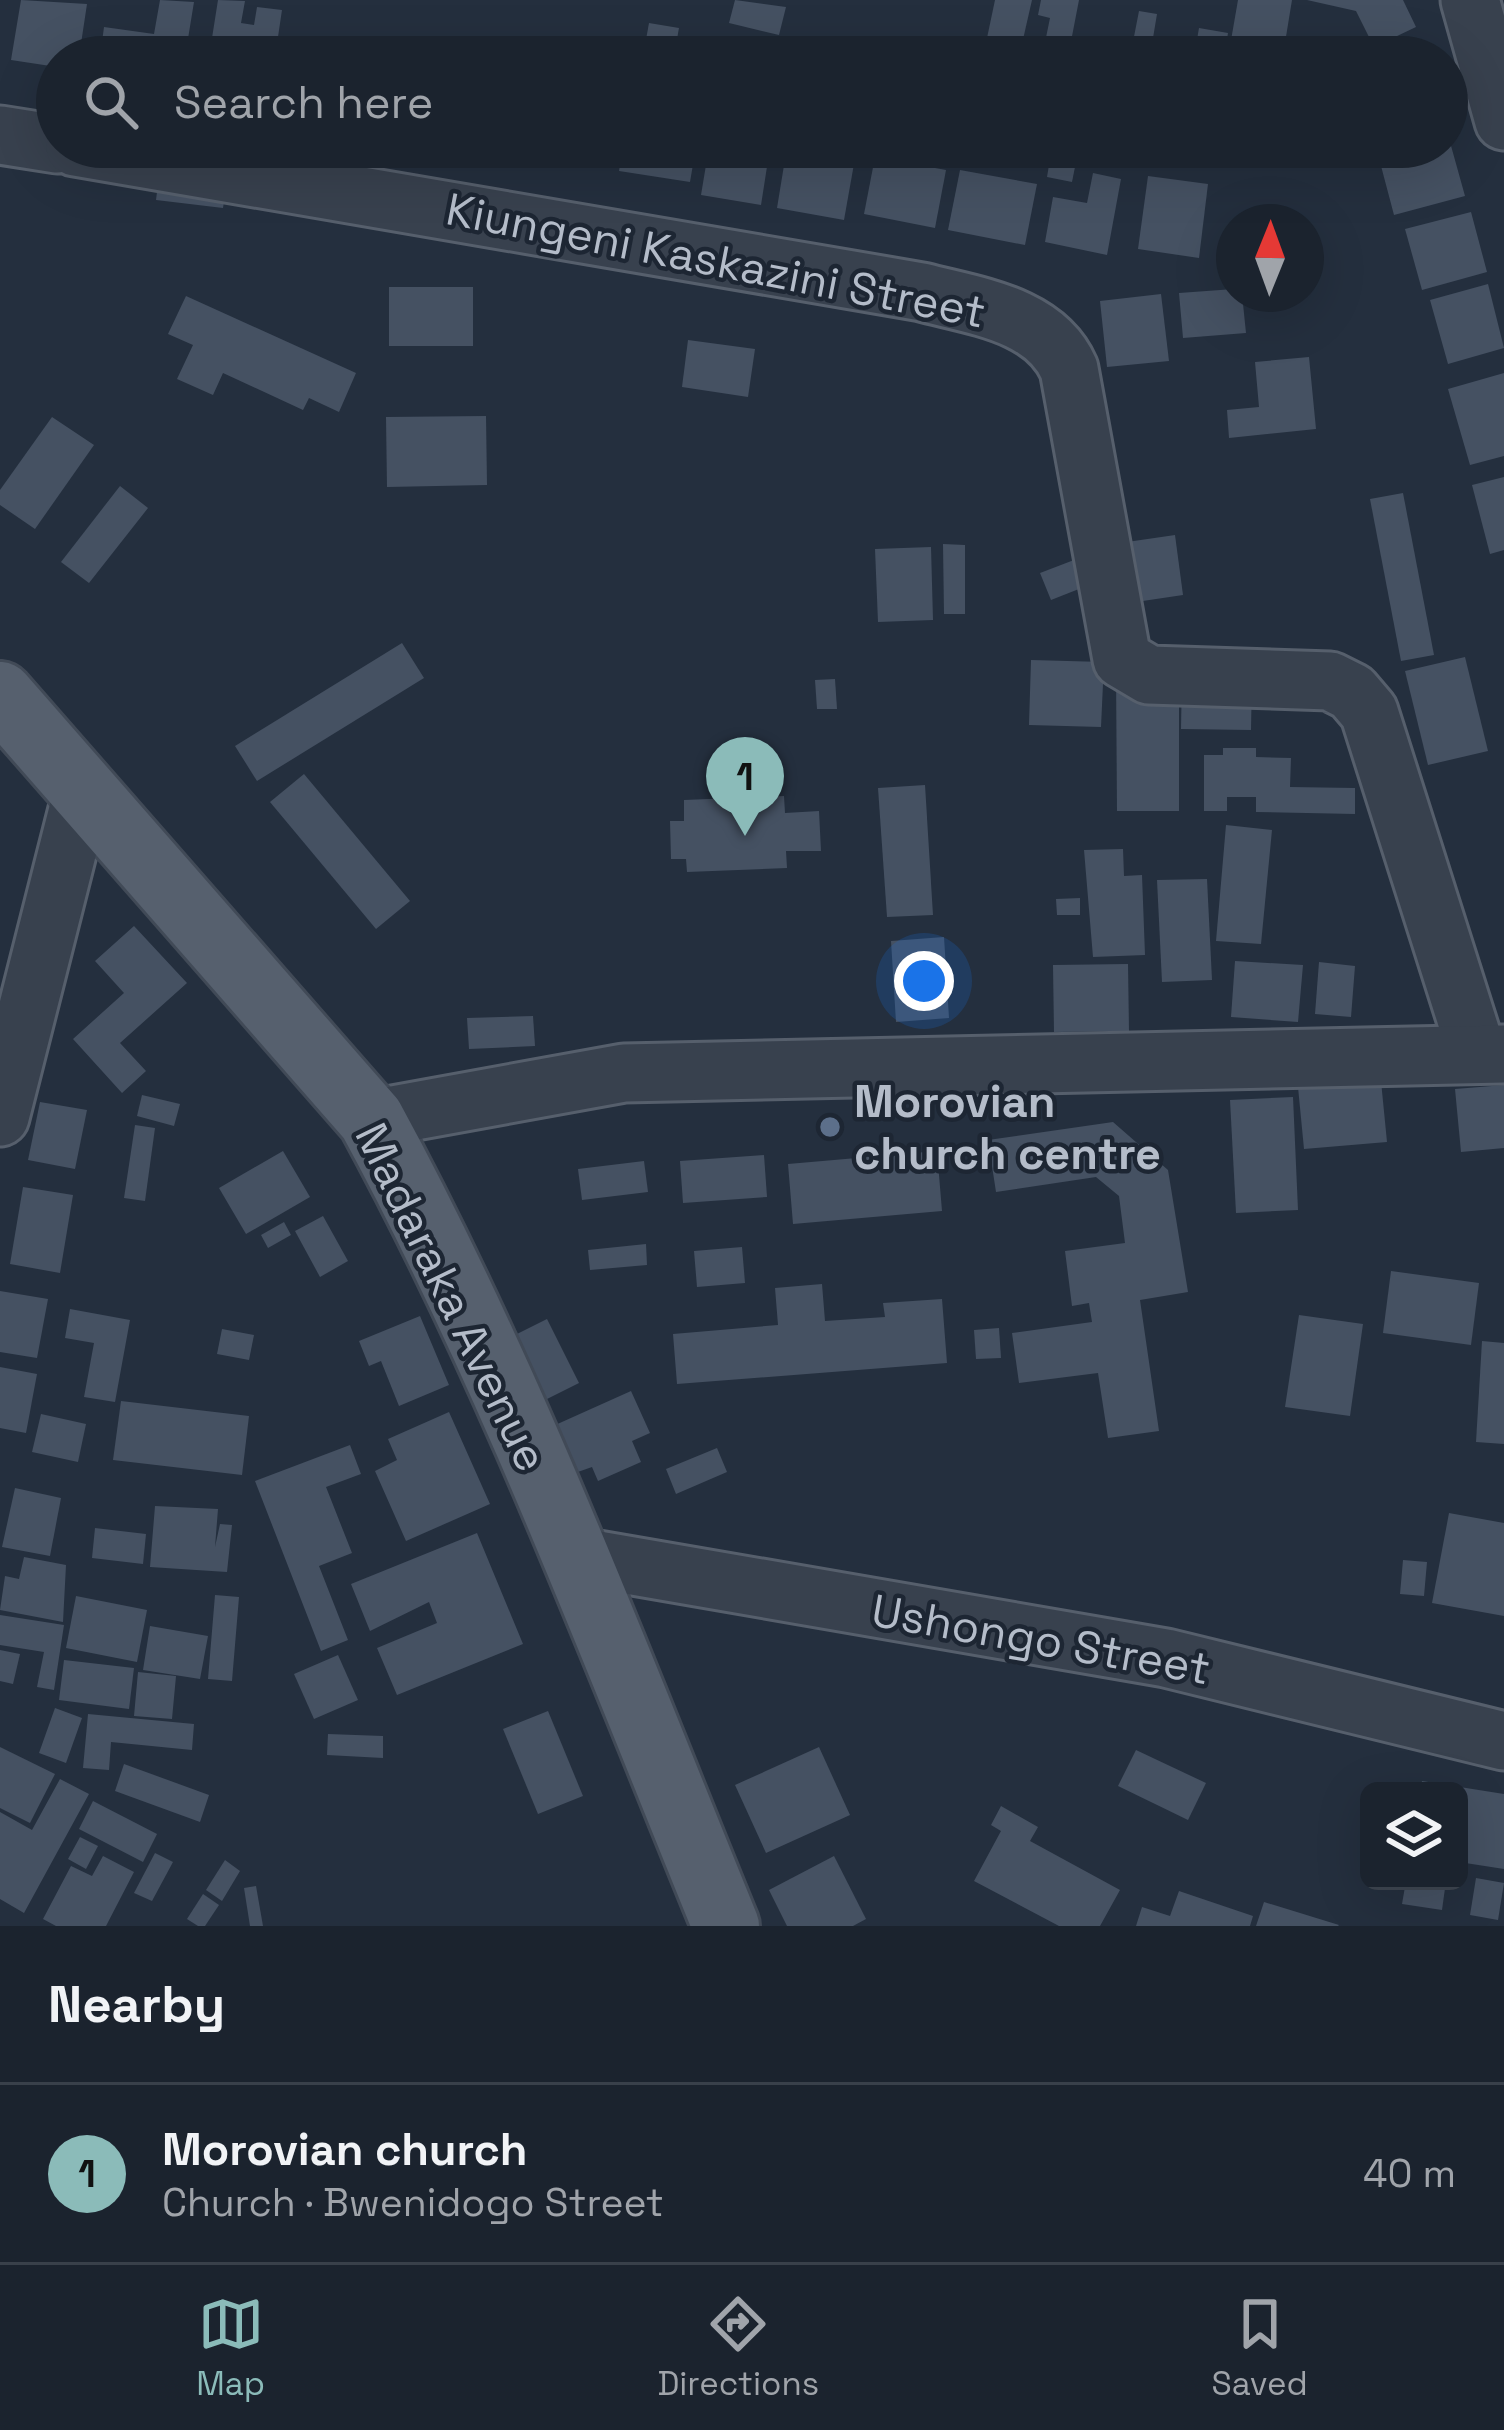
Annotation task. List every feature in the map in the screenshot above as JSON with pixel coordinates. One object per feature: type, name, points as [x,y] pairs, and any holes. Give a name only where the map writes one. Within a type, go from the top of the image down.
[{"type":"main road","name":"Madaraka Avenue","points":[[0,695],[371,1119],[412,1194],[574,1556],[726,1926]]},
{"type":"street","points":[[1486,24],[1504,121]]},
{"type":"street","points":[[0,135],[36,141]]},
{"type":"street","name":"Kiungeni Kaskazini Street","points":[[198,168],[922,292],[993,310],[1051,338],[1069,369],[1121,659],[1149,675],[1330,681],[1352,692],[1369,712],[1491,1053]]},
{"type":"street","points":[[0,1117],[82,794]]},
{"type":"street","points":[[371,1119],[624,1073],[1491,1053]]},
{"type":"street","name":"Ushongo Street","points":[[574,1556],[1166,1658],[1504,1741]]},
{"type":"building","points":[[21,0],[87,4],[82,36],[36,36],[36,64],[11,60]]},
{"type":"building","points":[[160,0],[194,2],[188,36],[103,36],[104,27],[154,34]]},
{"type":"building","points":[[218,0],[245,1],[241,23],[254,25],[257,7],[282,10],[278,36],[212,36]]},
{"type":"building","points":[[735,0],[786,7],[779,35],[729,23]]},
{"type":"building","points":[[995,0],[1032,0],[1024,36],[987,36]]},
{"type":"building","points":[[1041,0],[1079,0],[1072,36],[1046,36],[1050,18],[1038,15]]},
{"type":"building","points":[[1238,0],[1292,0],[1286,36],[1232,36]]},
{"type":"building","points":[[1307,0],[1403,0],[1416,27],[1397,36],[1368,36],[1356,11]]},
{"type":"building","points":[[1139,11],[1157,14],[1153,36],[1134,36]]},
{"type":"building","points":[[649,23],[679,28],[678,36],[647,36]]},
{"type":"building","points":[[1199,28],[1228,33],[1228,36],[1198,36]]},
{"type":"building","points":[[160,168],[228,175],[223,208],[156,200]]},
{"type":"building","points":[[620,168],[692,168],[690,182]]},
{"type":"building","points":[[706,168],[767,168],[761,205],[701,195]]},
{"type":"building","points":[[784,168],[853,168],[844,220],[777,208]]},
{"type":"building","points":[[873,168],[946,170],[935,228],[864,214]]},
{"type":"building","points":[[1048,168],[1075,168],[1072,182],[1047,177]]},
{"type":"building","points":[[1382,168],[1457,168],[1465,196],[1394,215]]},
{"type":"building","points":[[960,170],[1037,184],[1025,245],[948,230]]},
{"type":"building","points":[[1093,173],[1121,179],[1107,255],[1045,242],[1053,197],[1087,203]]},
{"type":"building","points":[[1148,176],[1208,184],[1199,258],[1138,249]]},
{"type":"building","points":[[1471,212],[1487,272],[1422,290],[1405,229]]},
{"type":"building","points":[[1488,284],[1504,348],[1448,364],[1430,300]]},
{"type":"building","points":[[389,287],[473,287],[473,346],[389,346]]},
{"type":"building","points":[[1216,290],[1216,312],[1244,312],[1246,333],[1183,338],[1179,293]]},
{"type":"building","points":[[1161,294],[1169,361],[1107,367],[1100,301]]},
{"type":"building","points":[[186,296],[356,373],[339,412],[309,398],[303,410],[223,373],[213,395],[177,379],[193,345],[168,334]]},
{"type":"building","points":[[688,340],[755,349],[748,397],[682,387]]},
{"type":"building","points":[[1309,357],[1316,429],[1229,438],[1227,410],[1259,407],[1255,362]]},
{"type":"building","points":[[1504,373],[1504,456],[1470,465],[1448,389]]},
{"type":"building","points":[[486,416],[487,485],[387,487],[386,417]]},
{"type":"building","points":[[52,417],[94,445],[35,529],[0,505],[0,490]]},
{"type":"building","points":[[1504,477],[1504,550],[1490,554],[1472,485]]},
{"type":"building","points":[[120,486],[148,508],[89,583],[61,562]]},
{"type":"building","points":[[1403,493],[1434,655],[1401,661],[1370,499]]},
{"type":"building","points":[[1175,535],[1183,595],[1136,602],[1127,542]]},
{"type":"building","points":[[943,544],[965,545],[965,614],[944,614]]},
{"type":"building","points":[[931,547],[933,620],[878,622],[875,549]]},
{"type":"building","points":[[1074,560],[1084,587],[1051,600],[1040,573]]},
{"type":"building","points":[[402,643],[424,678],[257,781],[235,746]]},
{"type":"building","points":[[1465,657],[1488,751],[1428,765],[1405,671]]},
{"type":"building","points":[[1031,660],[1104,662],[1101,727],[1029,725]]},
{"type":"building","points":[[1179,669],[1179,811],[1117,811],[1116,670]]},
{"type":"building","points":[[1182,674],[1252,675],[1251,730],[1181,729]]},
{"type":"building","points":[[835,679],[837,709],[817,709],[815,680]]},
{"type":"building","points":[[1223,748],[1256,748],[1256,757],[1291,758],[1290,787],[1355,788],[1355,814],[1256,812],[1256,797],[1227,797],[1227,811],[1204,811],[1204,755],[1223,755]]},
{"type":"building","points":[[304,774],[410,901],[376,929],[270,802]]},
{"type":"building","points":[[925,785],[933,915],[887,917],[878,788]]},
{"type":"building","points":[[784,796],[785,813],[819,811],[821,851],[786,851],[787,868],[687,872],[686,859],[671,859],[670,821],[684,821],[684,800]]},
{"type":"building","points":[[1226,825],[1272,830],[1261,944],[1216,941]]},
{"type":"building","points":[[1123,849],[1124,876],[1142,875],[1145,955],[1093,957],[1084,850]]},
{"type":"building","points":[[1207,879],[1212,980],[1162,982],[1157,880]]},
{"type":"building","points":[[1080,898],[1080,915],[1057,915],[1056,899]]},
{"type":"building","points":[[134,926],[187,983],[120,1043],[146,1071],[122,1093],[73,1039],[124,993],[95,961]]},
{"type":"building","points":[[944,937],[949,1018],[896,1022],[891,941]]},
{"type":"building","points":[[1235,961],[1303,965],[1298,1022],[1231,1017]]},
{"type":"building","points":[[1319,962],[1355,966],[1351,1017],[1315,1014]]},
{"type":"building","points":[[1128,964],[1129,1031],[1054,1032],[1053,965]]},
{"type":"building","points":[[533,1016],[535,1046],[469,1049],[467,1018]]},
{"type":"building","points":[[1381,1081],[1387,1142],[1304,1149],[1298,1087]]},
{"type":"building","points":[[1504,1085],[1504,1148],[1461,1152],[1455,1089]]},
{"type":"building","points":[[142,1095],[180,1104],[174,1126],[137,1116]]},
{"type":"building","points":[[1293,1097],[1298,1210],[1236,1213],[1230,1100]]},
{"type":"building","points":[[40,1102],[87,1110],[75,1169],[28,1160]]},
{"type":"building","points":[[1113,1122],[1168,1170],[1188,1292],[1140,1300],[1159,1431],[1108,1438],[1098,1373],[1019,1383],[1012,1333],[1092,1322],[1089,1303],[1072,1306],[1065,1251],[1125,1243],[1119,1196],[1096,1177],[996,1192],[988,1140]]},
{"type":"building","points":[[135,1125],[155,1128],[145,1201],[124,1198]]},
{"type":"building","points":[[283,1151],[310,1197],[246,1234],[219,1188]]},
{"type":"building","points":[[937,1151],[942,1211],[793,1224],[788,1164]]},
{"type":"building","points":[[764,1155],[767,1197],[683,1203],[680,1161]]},
{"type":"building","points":[[644,1161],[648,1192],[582,1200],[578,1169]]},
{"type":"building","points":[[23,1187],[73,1195],[60,1273],[10,1264]]},
{"type":"building","points":[[323,1216],[348,1261],[320,1277],[295,1231]]},
{"type":"building","points":[[284,1222],[291,1235],[268,1248],[261,1235]]},
{"type":"building","points":[[646,1244],[647,1265],[590,1270],[588,1250]]},
{"type":"building","points":[[742,1247],[745,1283],[697,1287],[694,1251]]},
{"type":"building","points":[[1391,1271],[1479,1283],[1471,1345],[1383,1333]]},
{"type":"building","points":[[822,1284],[825,1321],[885,1317],[883,1303],[942,1299],[947,1363],[677,1384],[673,1334],[778,1325],[775,1288]]},
{"type":"building","points":[[0,1291],[48,1299],[37,1358],[0,1352]]},
{"type":"building","points":[[70,1309],[130,1320],[115,1402],[84,1397],[94,1343],[65,1338]]},
{"type":"building","points":[[1299,1315],[1363,1324],[1350,1416],[1285,1407]]},
{"type":"building","points":[[420,1316],[449,1385],[399,1406],[381,1361],[369,1366],[359,1341]]},
{"type":"building","points":[[547,1319],[579,1383],[545,1400],[513,1336]]},
{"type":"building","points":[[999,1328],[1001,1358],[976,1359],[974,1330]]},
{"type":"building","points":[[222,1329],[254,1335],[249,1360],[217,1354]]},
{"type":"building","points":[[1482,1341],[1504,1343],[1504,1444],[1476,1442]]},
{"type":"building","points":[[0,1367],[37,1374],[26,1433],[0,1428]]},
{"type":"building","points":[[631,1391],[650,1433],[632,1441],[641,1462],[598,1481],[592,1467],[575,1473],[553,1426]]},
{"type":"building","points":[[121,1401],[249,1416],[242,1475],[113,1460]]},
{"type":"building","points":[[449,1412],[490,1504],[406,1541],[375,1471],[397,1460],[388,1439]]},
{"type":"building","points":[[41,1414],[86,1424],[78,1462],[32,1452]]},
{"type":"building","points":[[350,1445],[361,1474],[326,1487],[352,1553],[319,1566],[348,1640],[321,1651],[255,1481]]},
{"type":"building","points":[[717,1448],[727,1472],[676,1494],[666,1469]]},
{"type":"building","points":[[15,1488],[61,1498],[50,1556],[2,1547]]},
{"type":"building","points":[[155,1506],[218,1509],[215,1547],[220,1524],[232,1525],[227,1572],[150,1567]]},
{"type":"building","points":[[1449,1513],[1504,1523],[1504,1616],[1432,1603]]},
{"type":"building","points":[[95,1528],[146,1534],[143,1564],[92,1558]]},
{"type":"building","points":[[477,1533],[523,1644],[397,1695],[377,1648],[437,1623],[429,1602],[370,1631],[351,1584]]},
{"type":"building","points":[[24,1557],[66,1565],[63,1622],[0,1610],[5,1576],[19,1579]]},
{"type":"building","points":[[1403,1560],[1427,1562],[1424,1596],[1400,1594]]},
{"type":"building","points":[[215,1595],[239,1597],[232,1681],[208,1679]]},
{"type":"building","points":[[76,1596],[147,1610],[137,1662],[66,1648]]},
{"type":"building","points":[[0,1615],[64,1625],[54,1690],[37,1687],[44,1652],[0,1645]]},
{"type":"building","points":[[150,1626],[208,1636],[200,1679],[143,1670]]},
{"type":"building","points":[[0,1650],[20,1654],[13,1684],[0,1681]]},
{"type":"building","points":[[338,1655],[358,1700],[314,1719],[294,1674]]},
{"type":"building","points":[[64,1660],[134,1668],[129,1709],[59,1700]]},
{"type":"building","points":[[138,1672],[176,1676],[172,1719],[134,1716]]},
{"type":"building","points":[[55,1708],[82,1718],[66,1763],[39,1753]]},
{"type":"building","points":[[548,1711],[583,1796],[538,1814],[503,1729]]},
{"type":"building","points":[[88,1714],[194,1724],[192,1750],[111,1742],[109,1770],[83,1768]]},
{"type":"building","points":[[328,1734],[383,1736],[383,1758],[327,1755]]},
{"type":"building","points":[[0,1747],[55,1774],[30,1823],[0,1808]]},
{"type":"building","points":[[819,1747],[850,1815],[766,1853],[735,1785]]},
{"type":"building","points":[[1136,1750],[1206,1783],[1188,1820],[1118,1786]]},
{"type":"building","points":[[124,1764],[209,1795],[200,1822],[115,1791]]},
{"type":"building","points":[[60,1779],[89,1794],[24,1913],[0,1899],[0,1812],[32,1830]]},
{"type":"building","points":[[1468,1788],[1504,1794],[1504,1869],[1468,1863]]},
{"type":"building","points":[[93,1801],[157,1834],[143,1862],[79,1829]]},
{"type":"building","points":[[1001,1806],[1038,1827],[1030,1841],[1120,1890],[1100,1926],[1059,1926],[974,1881],[1001,1831],[991,1825]]},
{"type":"building","points":[[80,1837],[98,1846],[86,1869],[68,1859]]},
{"type":"building","points":[[155,1853],[173,1862],[152,1901],[134,1893]]},
{"type":"building","points":[[103,1856],[134,1872],[106,1926],[56,1926],[43,1919],[71,1866],[92,1876]]},
{"type":"building","points":[[834,1856],[866,1919],[853,1926],[787,1926],[769,1890]]},
{"type":"building","points":[[225,1860],[240,1871],[222,1901],[206,1890]]},
{"type":"building","points":[[1476,1878],[1504,1883],[1498,1920],[1470,1915]]},
{"type":"building","points":[[256,1886],[263,1926],[250,1926],[244,1888]]},
{"type":"building","points":[[1404,1890],[1445,1890],[1442,1910],[1402,1904]]},
{"type":"building","points":[[1179,1891],[1253,1916],[1250,1926],[1136,1926],[1142,1907],[1170,1916]]},
{"type":"building","points":[[203,1894],[219,1905],[205,1926],[198,1926],[187,1919]]},
{"type":"building","points":[[1264,1902],[1339,1925],[1256,1926]]},
{"type":"place","name":"Morovian church","points":[[745,836]]},
{"type":"place","name":"Morovian church centre","points":[[830,1127]]}]
